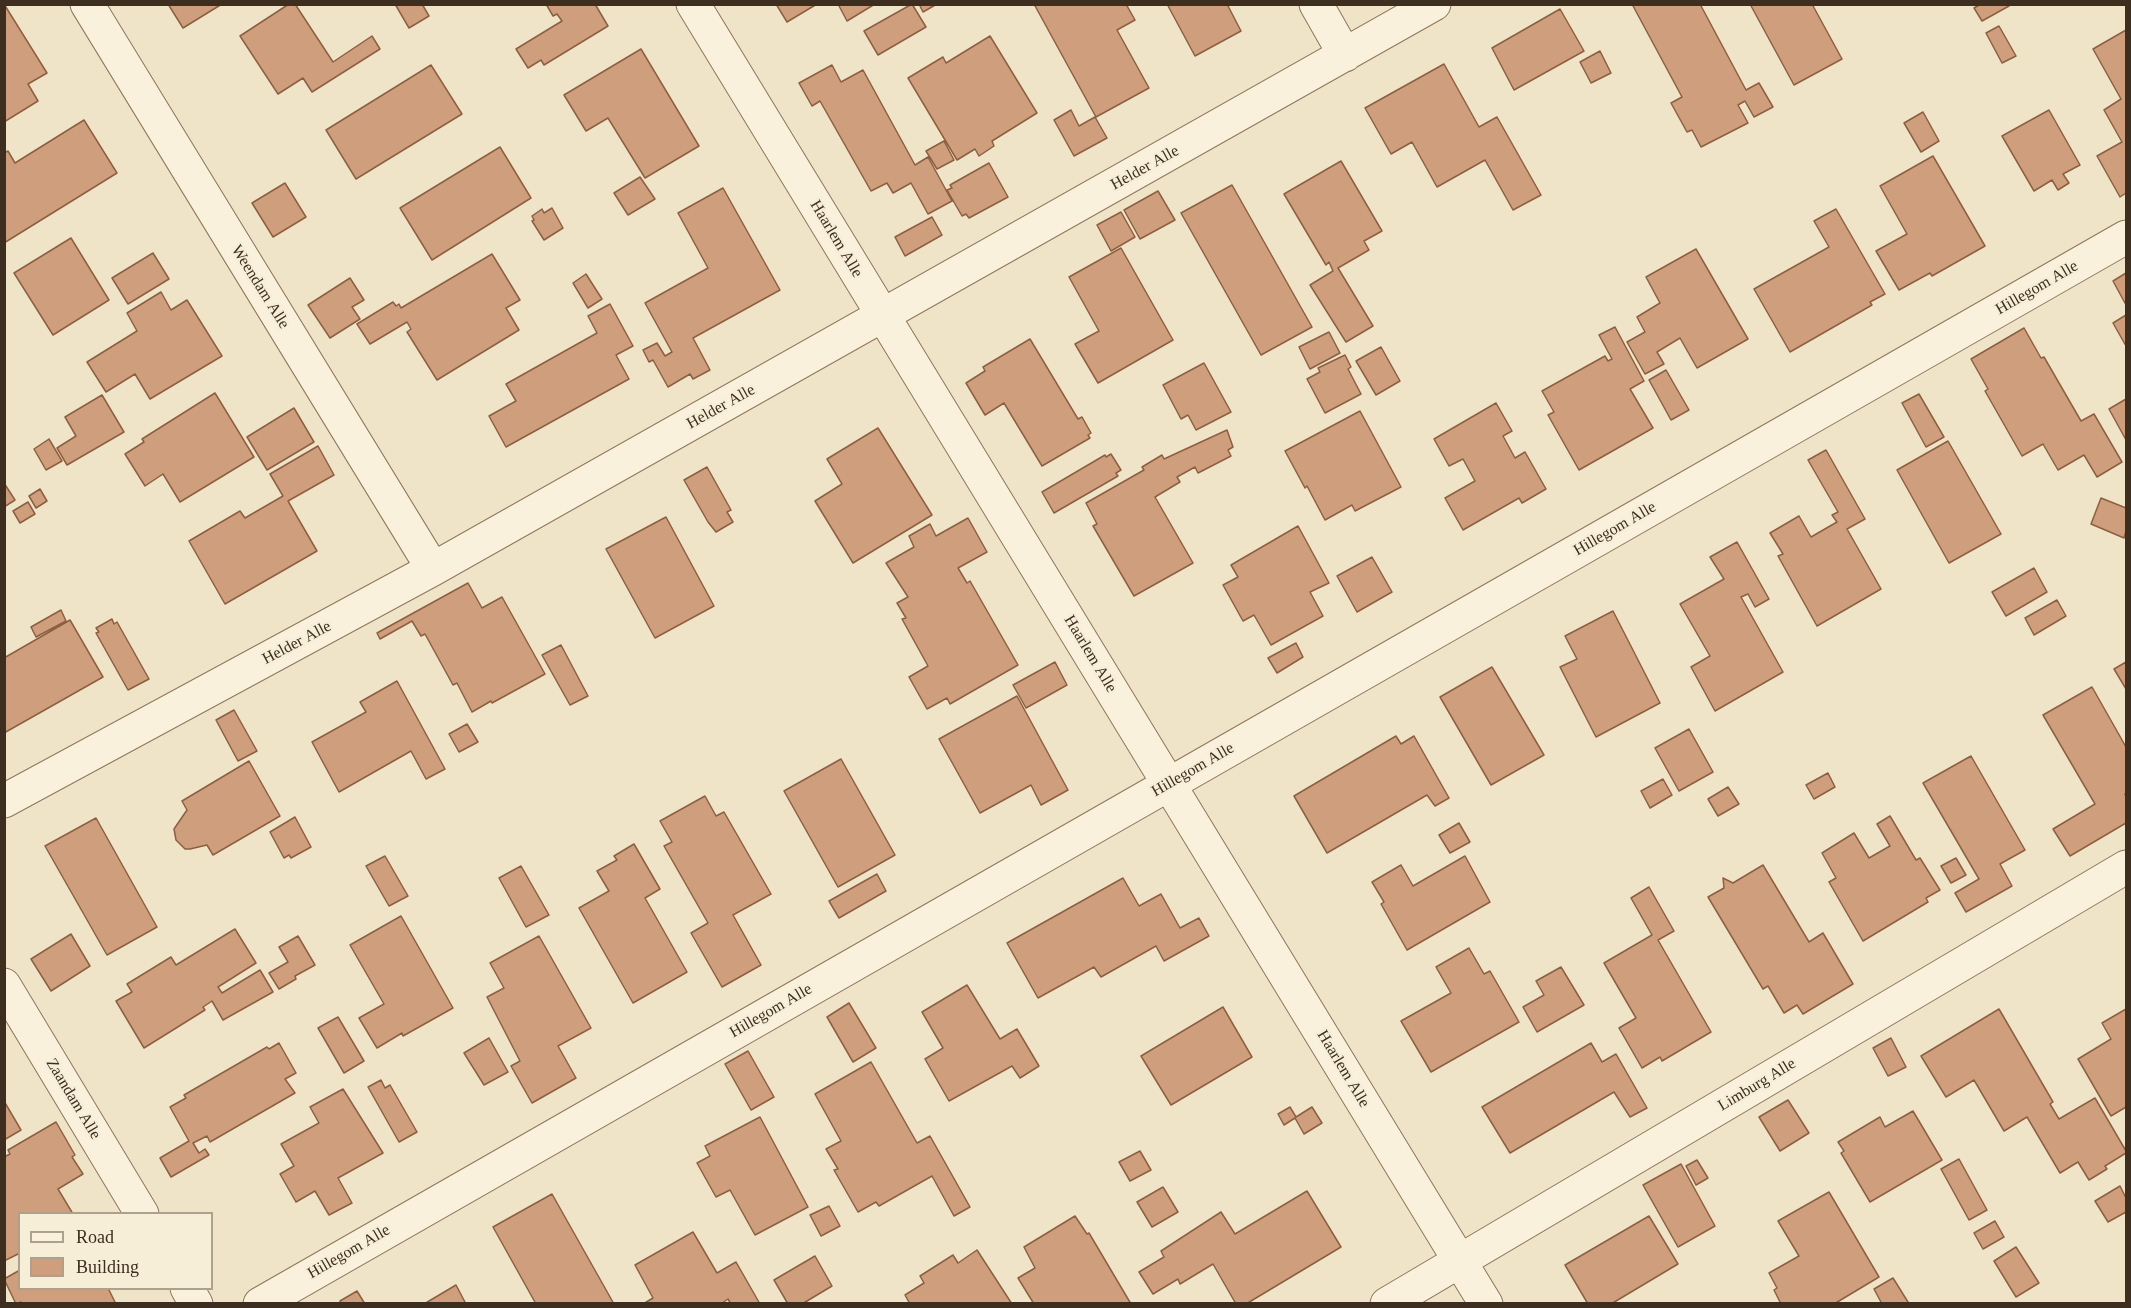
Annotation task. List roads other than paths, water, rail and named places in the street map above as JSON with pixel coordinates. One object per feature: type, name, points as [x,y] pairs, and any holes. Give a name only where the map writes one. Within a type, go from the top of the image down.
[{"type":"street","name":"Weendam Alle","points":[[87,4],[434,569]]},
{"type":"street","name":"Haarlem Alle","points":[[693,4],[1486,1304]]},
{"type":"street","points":[[1316,4],[1345,55]]},
{"type":"street","name":"Helder Alle","points":[[4,801],[434,569],[1434,4]]},
{"type":"street","name":"Hillegom Alle","points":[[260,1304],[2127,237]]},
{"type":"street","name":"Limburg Alle","points":[[1387,1304],[2127,867]]},
{"type":"street","name":"Zaandam Alle","points":[[4,985],[141,1212]]},
{"type":"street","points":[[188,1290],[196,1304]]}]
